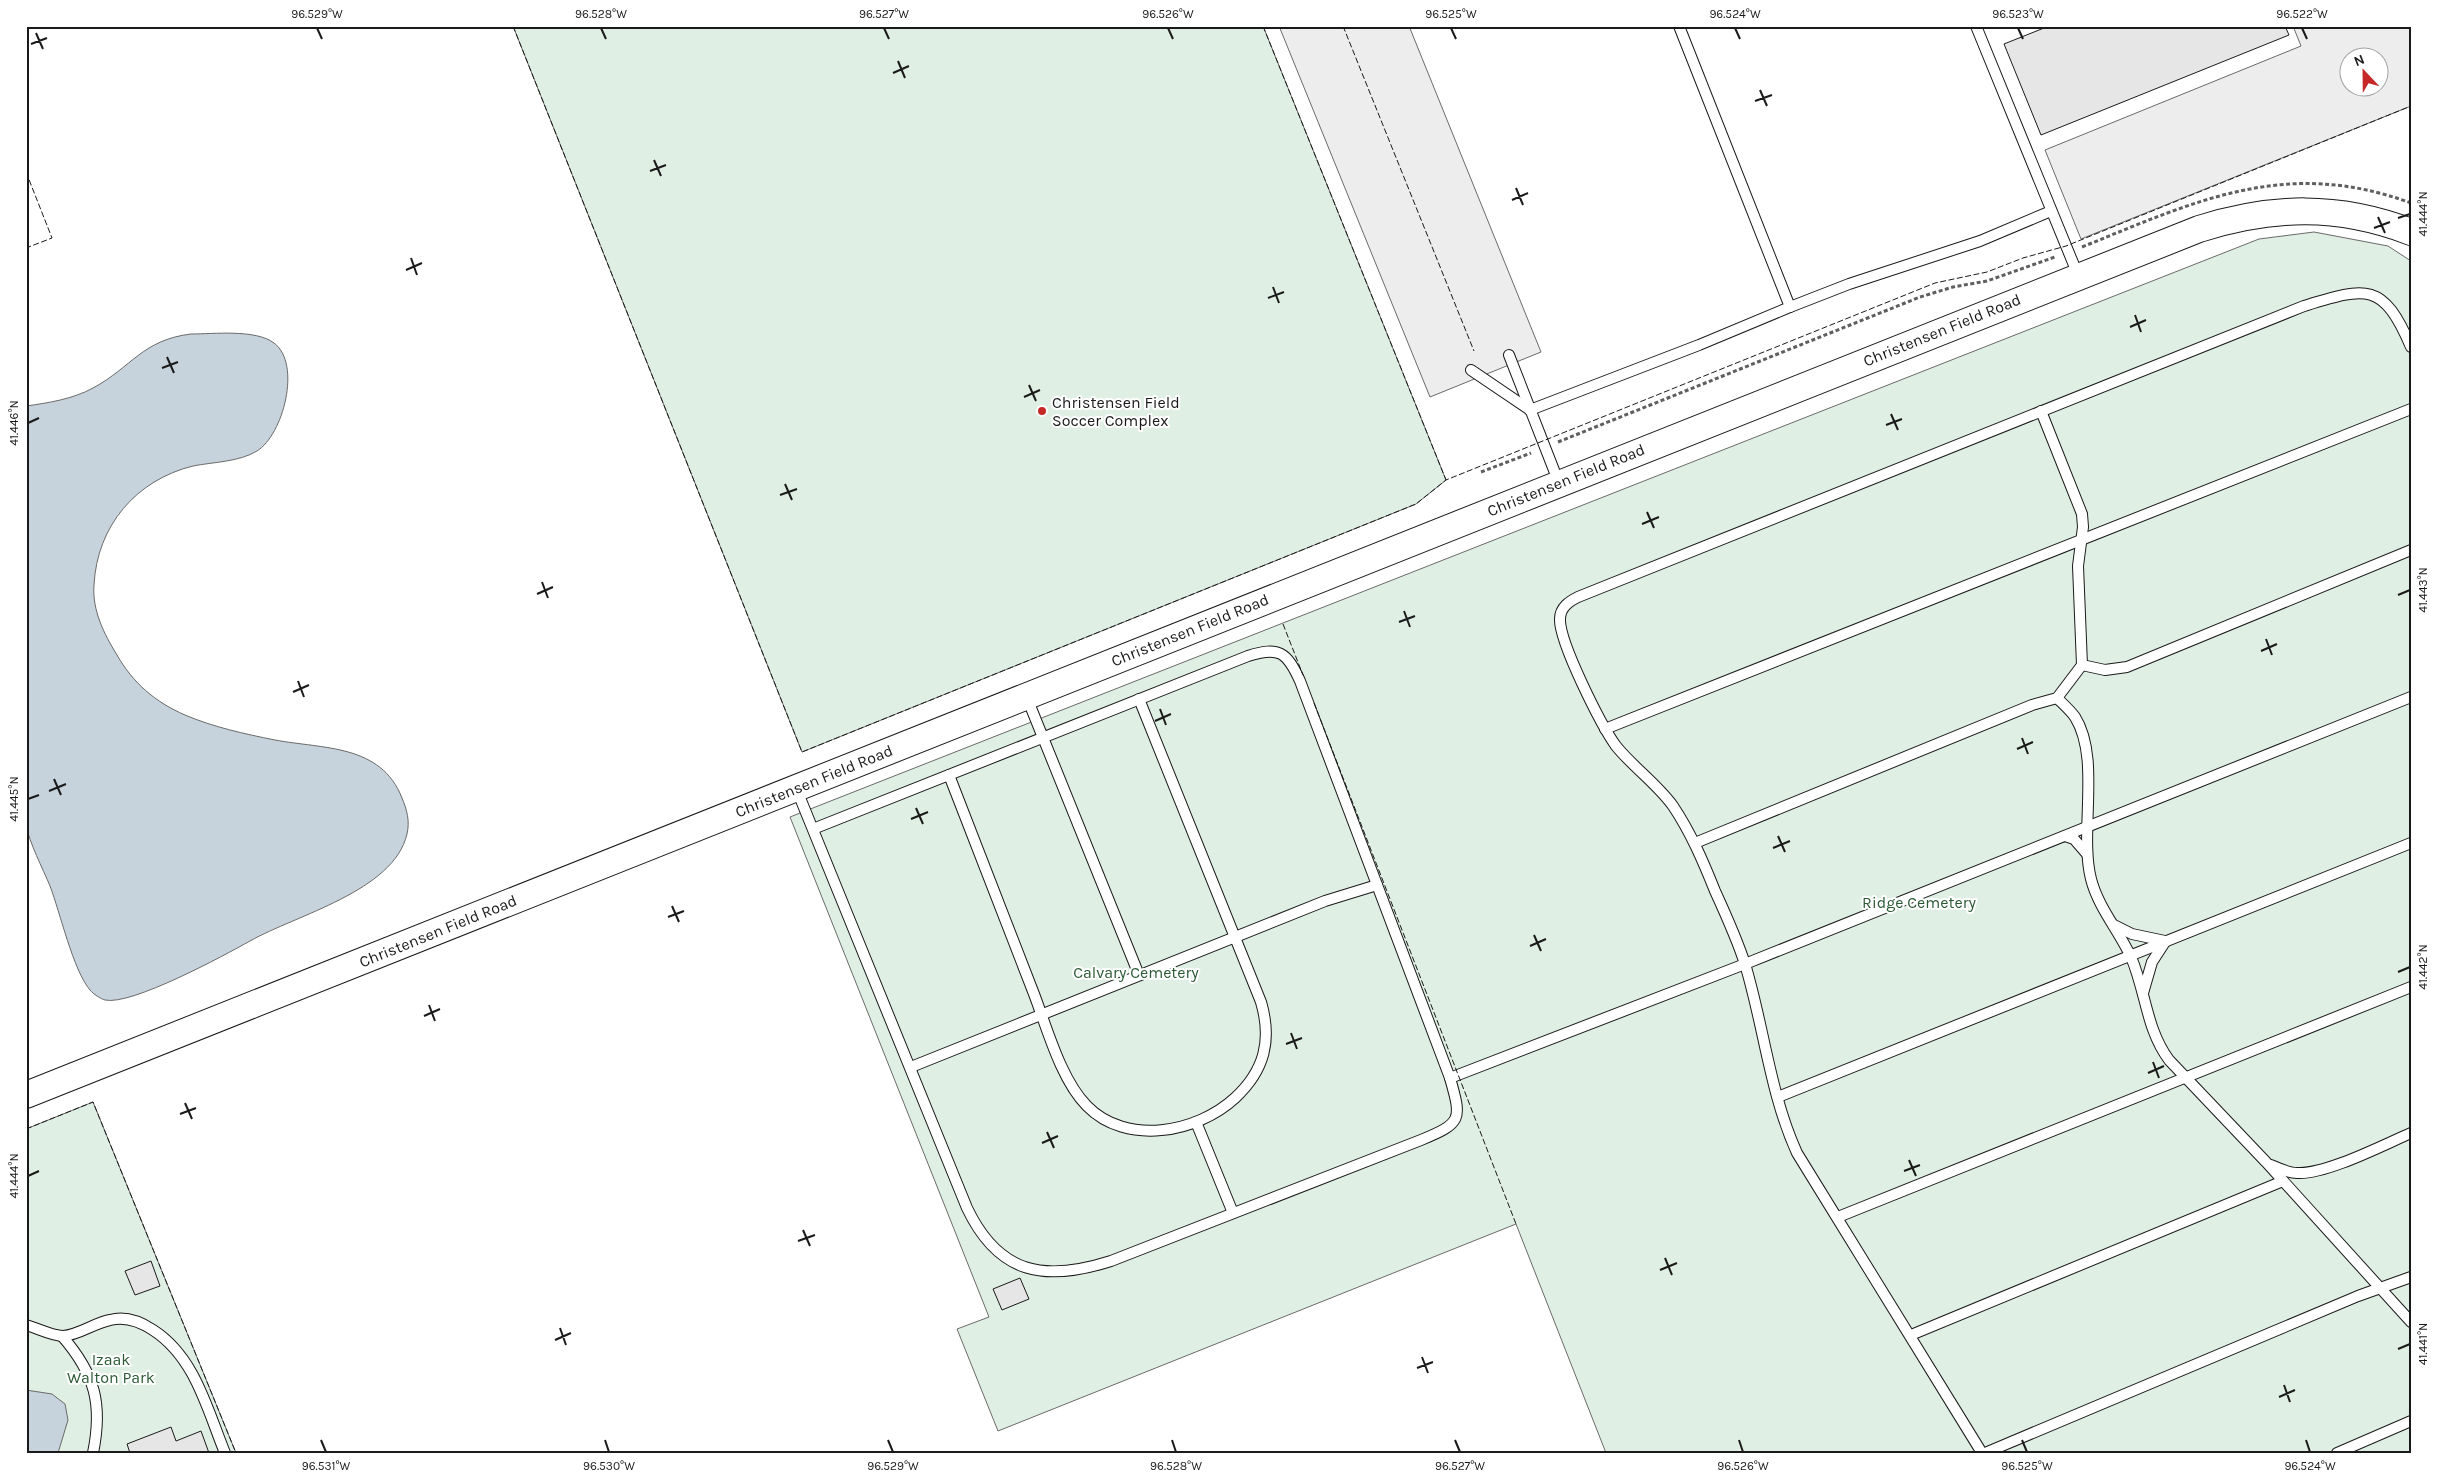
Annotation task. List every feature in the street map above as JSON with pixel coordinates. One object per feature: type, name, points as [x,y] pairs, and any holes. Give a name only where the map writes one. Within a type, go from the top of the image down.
[{"type":"street","name":"Christensen Field Road","points":[[26,1095],[1560,483],[2073,264],[2185,234],[2229,220],[2262,214],[2300,211],[2364,216],[2411,232]]},
{"type":"lane","points":[[1679,26],[1790,306]]},
{"type":"lane","points":[[1976,26],[2073,264]]},
{"type":"lane","points":[[1530,410],[1699,345],[1790,306],[1874,276],[1980,242],[2052,211]]},
{"type":"lane","points":[[2411,347],[2398,320],[2385,302],[2380,297],[2367,293],[2334,297],[2287,312],[1568,602],[1561,612],[1560,620],[1565,640],[1592,706],[1605,729],[1617,747],[1671,804],[1695,843],[1745,964],[1787,1131],[1797,1153],[1984,1453],[2378,1288],[2411,1277]]},
{"type":"lane","points":[[1509,355],[1560,483]]},
{"type":"lane","points":[[1471,370],[1530,410]]},
{"type":"lane","points":[[1605,729],[2411,408]]},
{"type":"lane","points":[[1695,843],[2022,709],[2057,698],[2082,665],[2078,566],[2082,539],[2082,514],[2041,411]]},
{"type":"lane","points":[[2082,665],[2105,670],[2127,667],[2411,550]]},
{"type":"lane","points":[[796,788],[970,1215],[993,1247],[1021,1267],[1051,1273],[1091,1267],[1421,1140],[1449,1127],[1455,1121],[1458,1113],[1450,1078],[1300,681],[1292,664],[1286,656],[1278,651],[1258,652],[813,829]]},
{"type":"lane","points":[[1027,697],[1139,975]]},
{"type":"lane","points":[[1450,1078],[1745,964],[2411,697]]},
{"type":"lane","points":[[2057,698],[2076,718],[2084,740],[2087,762],[2087,854],[2094,889],[2130,956],[2143,994],[2147,1016],[2159,1047],[2185,1078],[2266,1162],[2378,1288],[2411,1322]]},
{"type":"lane","points":[[949,775],[1042,1014],[1077,1095],[1095,1114],[1121,1126],[1146,1131],[1196,1122],[1224,1107],[1236,1097],[1251,1078],[1265,1050],[1268,1029],[1265,1016],[1235,937],[1139,699]]},
{"type":"lane","points":[[2065,836],[2074,839],[2087,854]]},
{"type":"lane","points":[[1778,1097],[2411,843]]},
{"type":"lane","points":[[911,1067],[1325,901],[1377,885]]},
{"type":"lane","points":[[2114,925],[2132,934],[2166,941]]},
{"type":"lane","points":[[2143,994],[2152,962],[2166,941]]},
{"type":"lane","points":[[1838,1217],[2411,988]]},
{"type":"lane","points":[[1196,1122],[1233,1213]]},
{"type":"lane","points":[[2266,1162],[2284,1171],[2309,1172],[2325,1168],[2411,1133]]},
{"type":"lane","points":[[1911,1335],[2283,1181]]},
{"type":"lane","points":[[62,1336],[110,1320],[120,1319],[145,1325],[164,1337],[189,1367],[225,1453]]},
{"type":"lane","points":[[26,1325],[62,1336],[76,1352],[94,1387],[98,1418],[93,1453]]},
{"type":"lane","points":[[2337,1453],[2411,1422]]},
{"type":"path","points":[[1481,472],[1939,290],[2073,264],[2197,201],[2259,187],[2299,184],[2337,185],[2369,190],[2411,203]]},
{"type":"green space","name":"Christensen Field Soccer Complex","points":[[513,26],[1263,26],[1446,480],[1416,504],[802,752]]},
{"type":"green space","name":"Ridge Cemetery","points":[[2314,232],[2388,246],[2411,261],[2411,1453],[1606,1453],[1516,1224],[998,1431],[957,1329],[989,1317],[790,817],[2259,239]]},
{"type":"green space","name":"Izaak Walton Park","points":[[93,1102],[236,1453],[26,1453],[26,1129]]},
{"type":"shaded area","points":[[1279,26],[1409,26],[1541,352],[1430,397]]},
{"type":"shaded area","points":[[2293,26],[2411,26],[2411,106],[2081,239],[2045,150],[2301,46]]},
{"type":"shaded area","points":[[191,334],[246,334],[274,343],[282,353],[287,366],[286,399],[275,430],[266,443],[257,451],[234,460],[193,466],[173,473],[154,482],[137,494],[123,509],[103,543],[97,564],[94,594],[97,613],[103,630],[130,674],[146,691],[174,710],[207,723],[241,733],[349,752],[365,758],[380,767],[392,780],[402,798],[408,816],[408,829],[398,854],[383,871],[364,886],[341,899],[269,931],[156,988],[118,1000],[105,1000],[90,990],[78,969],[50,886],[36,856],[25,821],[26,406],[60,400],[85,392],[118,372],[149,348],[174,337]]},
{"type":"shaded area","points":[[26,1390],[52,1394],[65,1404],[68,1420],[58,1453],[26,1453]]},
{"type":"building","points":[[2049,26],[2285,26],[2289,35],[2041,135],[2004,44]]},
{"type":"building","points":[[151,1261],[160,1286],[135,1295],[125,1271]]},
{"type":"building","points":[[1020,1278],[1029,1299],[1002,1310],[993,1289]]},
{"type":"building","points":[[171,1427],[176,1441],[201,1431],[209,1453],[130,1453],[127,1444]]},
{"type":"fence","points":[[513,26],[802,752],[1416,504],[1446,480],[1935,283],[1987,272],[2023,258],[2066,246],[2411,106]]},
{"type":"fence","points":[[1263,26],[1446,480]]},
{"type":"fence","points":[[1343,26],[1474,351]]},
{"type":"fence","points":[[26,172],[52,238],[26,248]]},
{"type":"fence","points":[[1283,624],[1303,675]]},
{"type":"fence","points":[[1314,703],[1516,1224]]},
{"type":"fence","points":[[26,1129],[93,1102],[236,1453]]},
{"type":"place","name":"Christensen Field Soccer Complex","points":[[1042,411]]},
{"type":"park label","name":"Calvary Cemetery","points":[[1136,972]]}]
